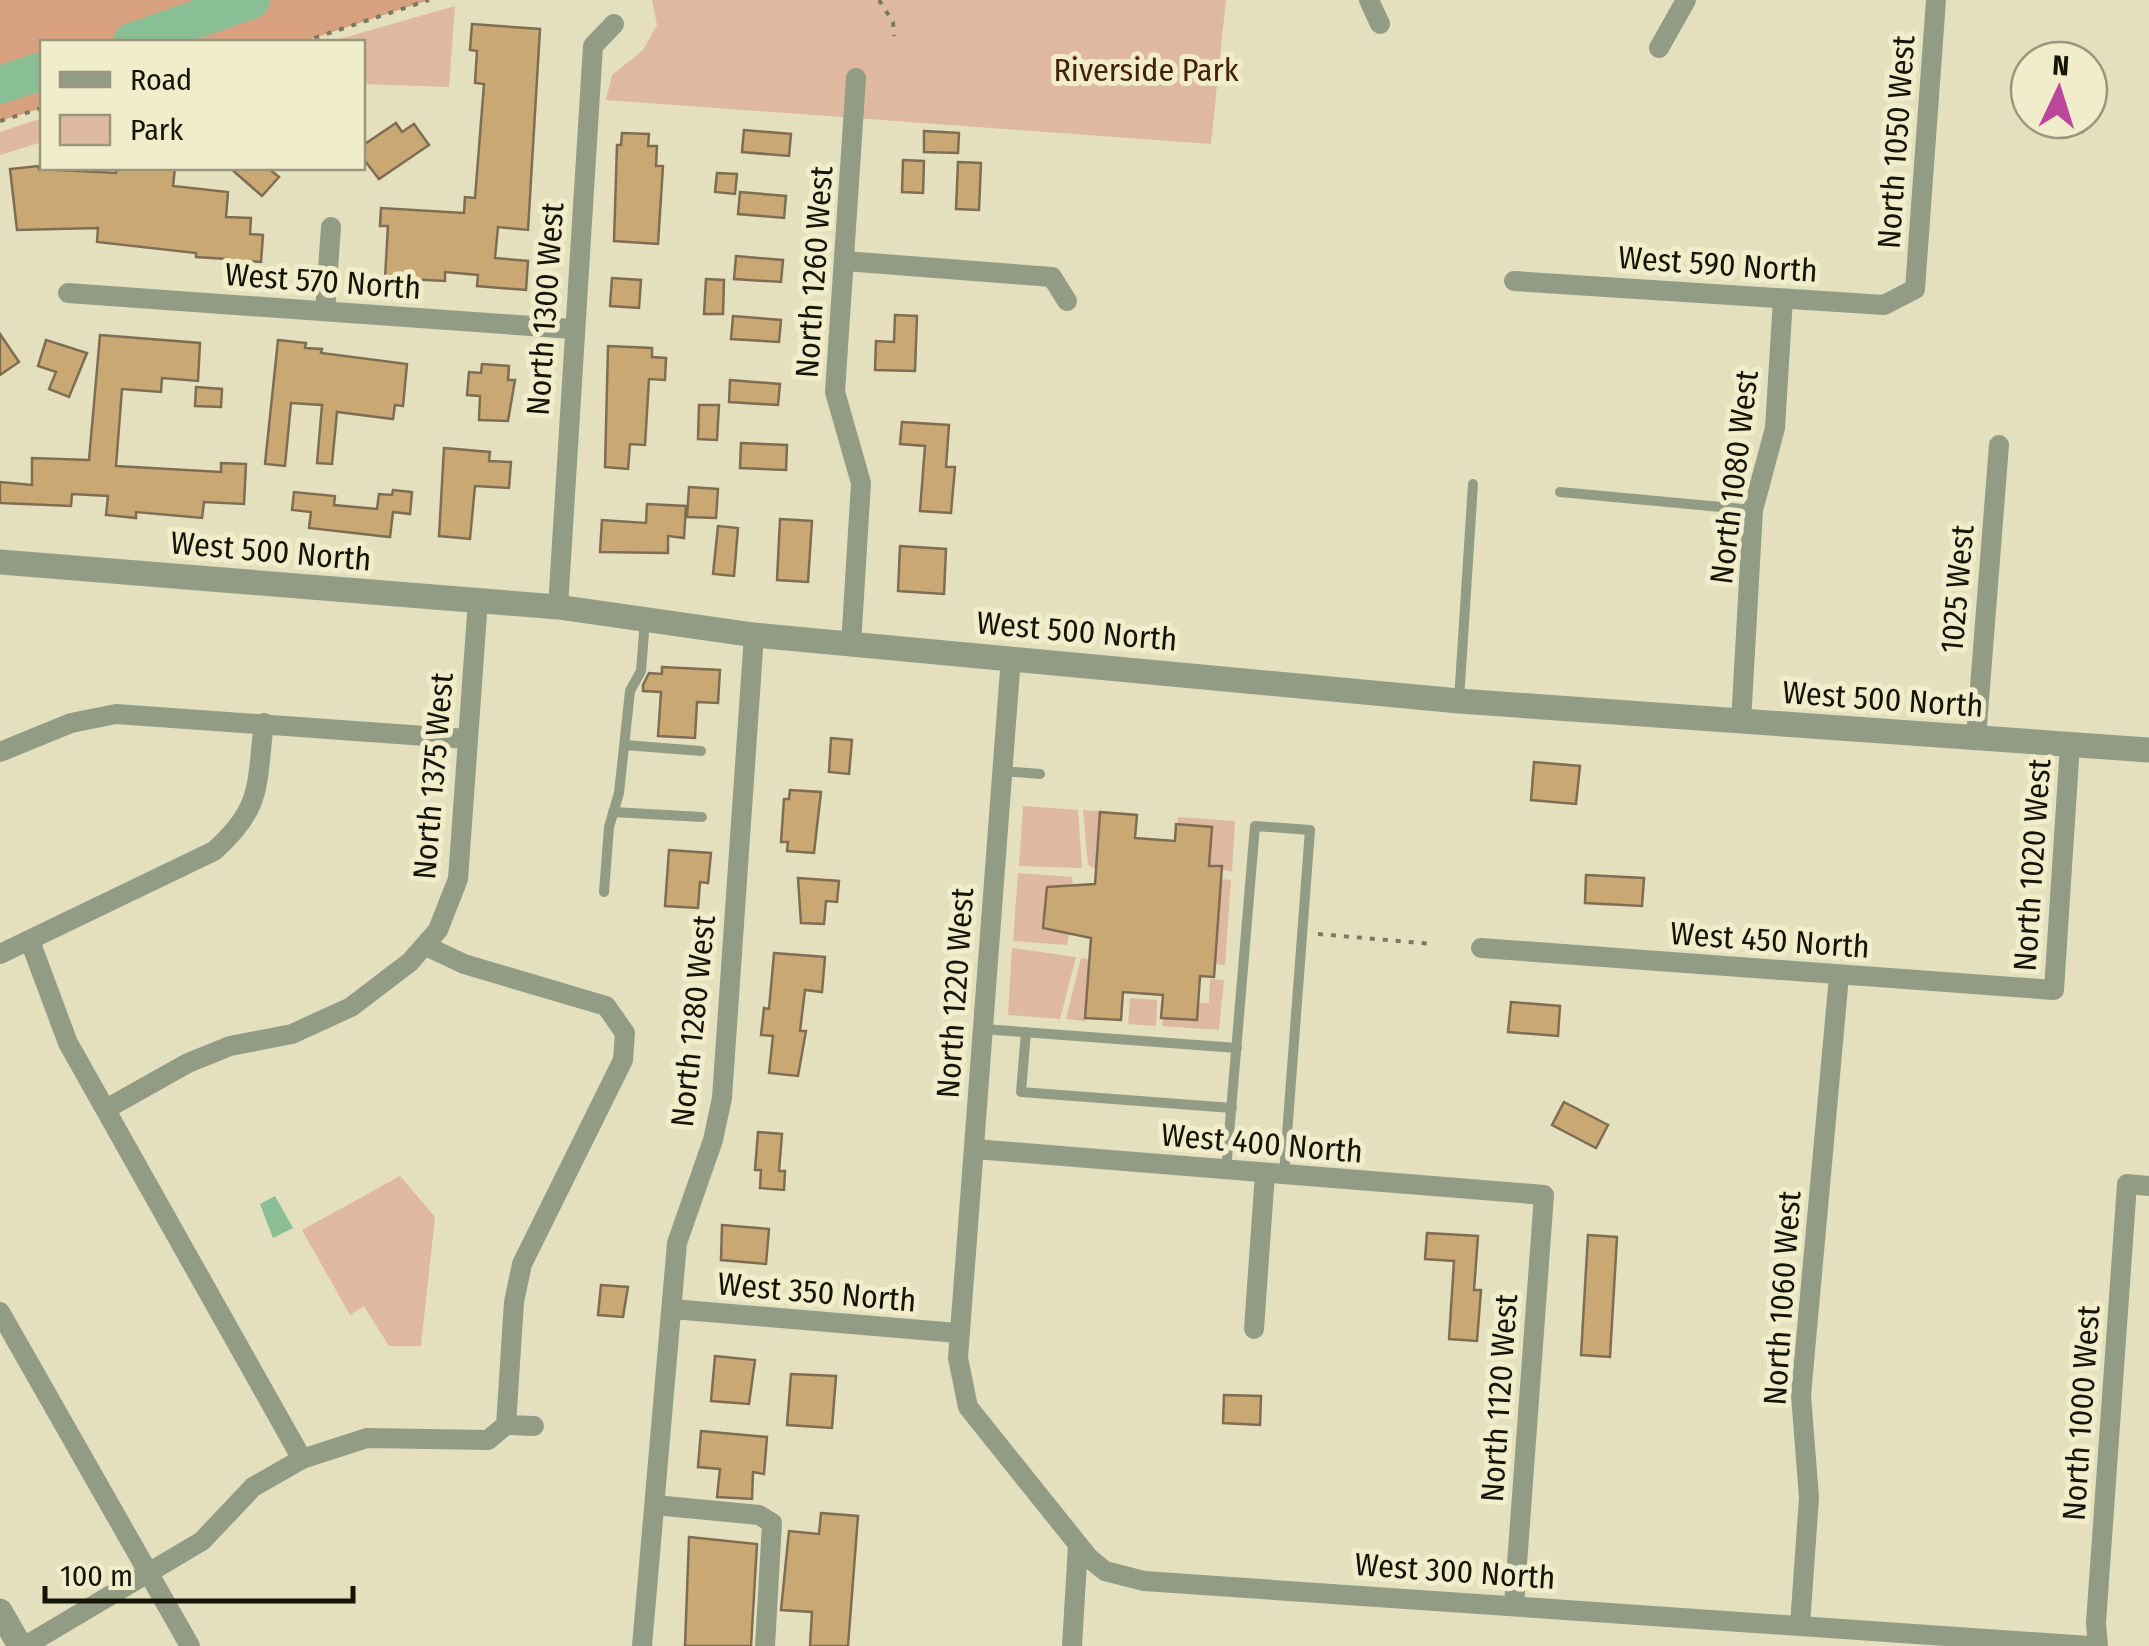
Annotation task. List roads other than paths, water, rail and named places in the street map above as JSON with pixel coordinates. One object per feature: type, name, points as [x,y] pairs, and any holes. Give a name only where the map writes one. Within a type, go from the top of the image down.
[{"type":"street","points":[[1369,0],[1380,24]]},
{"type":"street","points":[[1658,48],[1686,0]]},
{"type":"street","name":"North 1050 West","points":[[1915,288],[1936,0]]},
{"type":"street","name":"North 1300 West","points":[[558,607],[593,46],[614,24]]},
{"type":"street","name":"North 1260 West","points":[[852,645],[862,483],[835,392],[856,78]]},
{"type":"street","points":[[325,310],[331,228]]},
{"type":"street","points":[[845,261],[1052,277],[1067,301]]},
{"type":"street","name":"West 590 North","points":[[1514,281],[1884,304],[1915,288]]},
{"type":"street","name":"West 570 North","points":[[68,293],[573,329]]},
{"type":"street","name":"North 1080 West","points":[[1741,722],[1752,510],[1774,428],[1783,299]]},
{"type":"street","name":"1025 West","points":[[1976,738],[1999,445]]},
{"type":"street","name":"West 500 North","points":[[0,562],[558,607],[754,635],[1458,701],[2149,750]]},
{"type":"street","name":"North 1375 West","points":[[106,1110],[188,1063],[230,1046],[292,1034],[351,1007],[426,946],[450,905],[458,880],[478,600]]},
{"type":"street","name":"North 1280 West","points":[[642,1646],[677,1243],[713,1140],[722,1098],[754,635]]},
{"type":"street","name":"North 1220 West","points":[[958,1333],[1010,657]]},
{"type":"street","points":[[0,752],[72,723],[116,714],[467,739]]},
{"type":"street","points":[[0,954],[214,851],[235,833],[257,795],[264,723]]},
{"type":"street","name":"North 1020 West","points":[[2054,990],[2070,744]]},
{"type":"street","points":[[30,941],[50,1005],[302,1459]]},
{"type":"street","points":[[426,946],[464,964],[606,1006],[625,1033],[623,1060],[522,1264],[514,1302],[506,1425]]},
{"type":"street","name":"West 450 North","points":[[1481,948],[2054,990]]},
{"type":"street","name":"North 1060 West","points":[[1800,1625],[1809,1498],[1801,1395],[1839,976]]},
{"type":"street","name":"West 400 North","points":[[975,1148],[1544,1195]]},
{"type":"street","points":[[1254,1328],[1274,1174]]},
{"type":"street","name":"North 1000 West","points":[[2098,1646],[2096,1624],[2138,1185]]},
{"type":"street","name":"North 1120 West","points":[[1514,1606],[1544,1195]]},
{"type":"street","name":"West 350 North","points":[[672,1310],[958,1333]]},
{"type":"street","points":[[0,1312],[190,1646]]},
{"type":"street","name":"West 300 North","points":[[958,1333],[961,1384],[968,1407],[1078,1545],[1105,1570],[1144,1581],[2090,1646]]},
{"type":"street","points":[[0,1611],[22,1646],[202,1541],[253,1487],[302,1459],[367,1438],[488,1440],[506,1425],[534,1426]]},
{"type":"street","points":[[655,1504],[759,1515],[772,1523],[765,1646]]},
{"type":"street","points":[[1072,1646],[1078,1545]]},
{"type":"lane","points":[[1458,701],[1473,484]]},
{"type":"lane","points":[[1560,492],[1752,510]]},
{"type":"lane","points":[[604,892],[630,692],[641,671],[645,620]]},
{"type":"lane","points":[[626,745],[702,751]]},
{"type":"lane","points":[[1001,771],[1040,774]]},
{"type":"lane","points":[[613,812],[702,817]]},
{"type":"lane","points":[[1226,1171],[1256,826],[1310,830],[1274,1174]]},
{"type":"lane","points":[[982,1029],[1237,1048]]},
{"type":"lane","points":[[1026,1032],[1021,1092],[1232,1108]]},
{"type":"waterway","points":[[138,40],[251,0]]},
{"type":"waterway","points":[[0,85],[40,72]]},
{"type":"park label","name":"Riverside Park","points":[[1146,70]]}]
